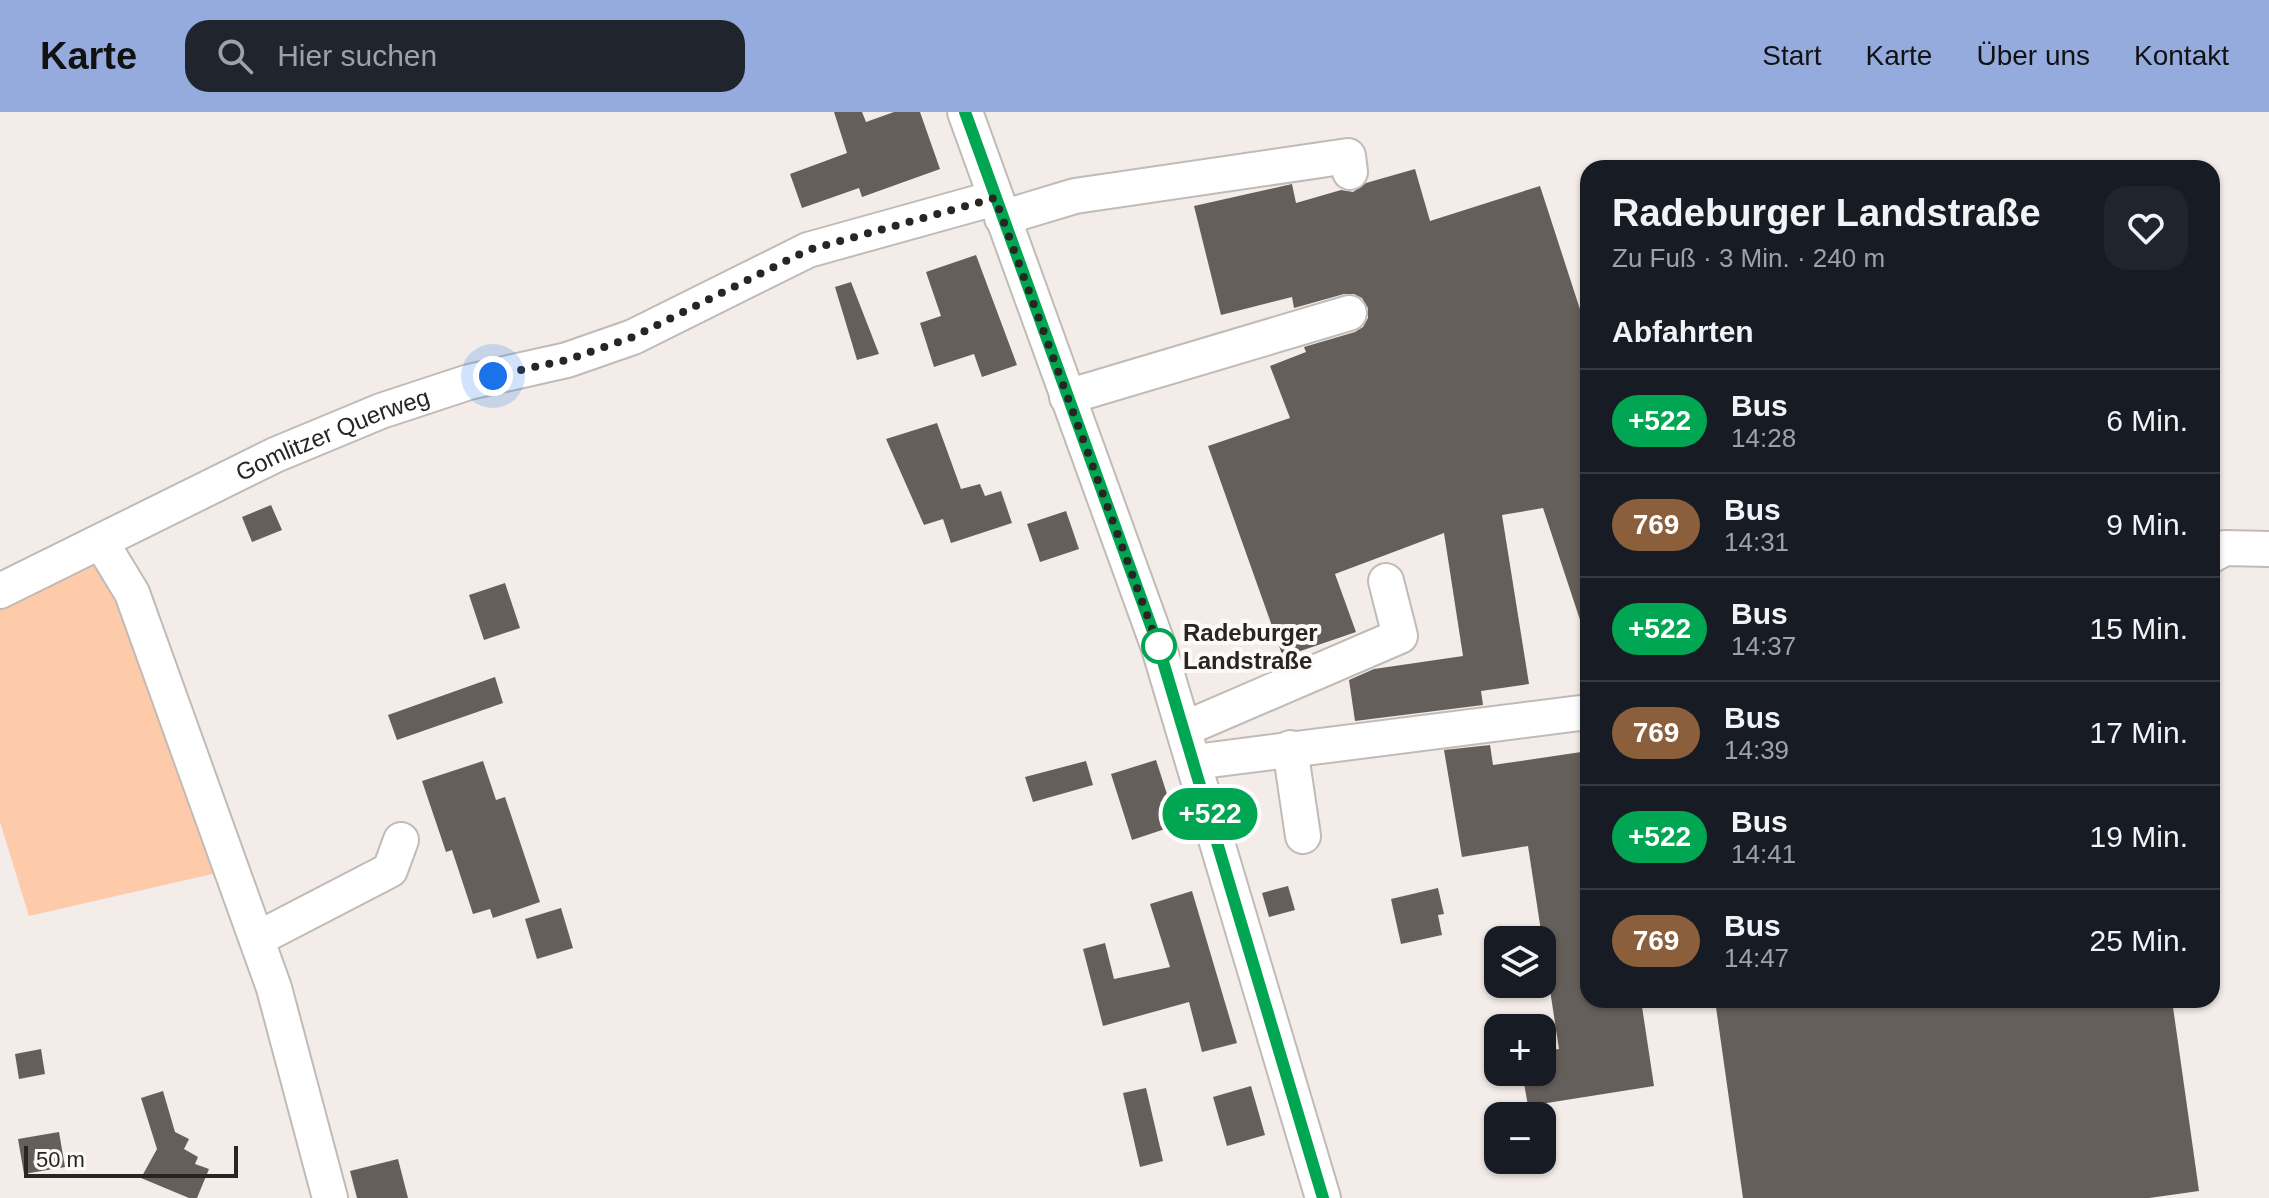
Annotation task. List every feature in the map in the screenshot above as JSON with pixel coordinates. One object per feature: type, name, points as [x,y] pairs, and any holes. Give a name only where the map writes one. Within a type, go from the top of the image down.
[{"type":"street","points":[[965,112],[1159,648],[1323,1198]]},
{"type":"street","name":"Gomlitzer Querweg","points":[[0,591],[275,455],[381,411],[469,382],[567,360],[633,337],[808,250],[998,208],[1334,158],[1348,156],[1350,172]]},
{"type":"street","points":[[1067,397],[1349,313]]},
{"type":"street","points":[[101,542],[132,593],[257,939],[274,988],[330,1198]]},
{"type":"street","points":[[2220,551],[2225,548],[2269,549]]},
{"type":"street","points":[[1184,729],[1400,636],[1386,581]]},
{"type":"street","points":[[1195,762],[1580,713]]},
{"type":"street","points":[[1290,748],[1303,836]]},
{"type":"street","points":[[257,939],[390,870],[401,840]]},
{"type":"shaded area","points":[[98,549],[221,872],[29,916],[0,822],[0,600]]},
{"type":"building","points":[[834,112],[862,112],[866,122],[894,112],[920,112],[940,169],[862,197],[859,188],[802,208],[790,174],[847,153]]},
{"type":"building","points":[[1415,169],[1430,221],[1540,186],[1580,309],[1580,620],[1543,508],[1502,515],[1529,684],[1481,691],[1483,705],[1355,721],[1349,680],[1374,669],[1463,656],[1444,533],[1335,574],[1356,632],[1283,657],[1208,446],[1290,418],[1270,366],[1306,352],[1304,347],[1355,332],[1363,327],[1368,318],[1368,308],[1362,298],[1344,294],[1294,308],[1292,297],[1221,315],[1194,206],[1292,184],[1296,203],[1341,190],[1353,192],[1366,183]]},
{"type":"building","points":[[976,255],[1017,365],[982,377],[974,354],[934,367],[920,323],[941,316],[926,272]]},
{"type":"building","points":[[851,282],[879,354],[857,360],[835,287]]},
{"type":"building","points":[[937,423],[961,489],[980,484],[985,496],[1001,491],[1012,523],[951,543],[943,519],[924,525],[886,439]]},
{"type":"building","points":[[271,505],[282,530],[252,542],[242,517]]},
{"type":"building","points":[[1066,511],[1079,549],[1040,562],[1027,524]]},
{"type":"building","points":[[505,583],[520,628],[484,640],[469,595]]},
{"type":"building","points":[[495,677],[503,703],[397,740],[388,715]]},
{"type":"building","points":[[1490,745],[1493,765],[1580,752],[1580,1008],[1642,1008],[1654,1086],[1553,1102],[1527,1102],[1524,1086],[1556,1086],[1556,1049],[1559,1049],[1551,998],[1556,998],[1556,926],[1540,926],[1528,846],[1462,857],[1444,750]]},
{"type":"building","points":[[1156,760],[1177,825],[1132,840],[1111,774]]},
{"type":"building","points":[[483,761],[496,800],[505,797],[540,902],[493,918],[490,909],[473,914],[452,850],[446,852],[422,781]]},
{"type":"building","points":[[1086,761],[1093,785],[1033,802],[1025,777]]},
{"type":"building","points":[[1288,886],[1295,910],[1269,917],[1262,893]]},
{"type":"building","points":[[1438,888],[1444,914],[1438,915],[1442,935],[1401,944],[1391,899]]},
{"type":"building","points":[[1192,891],[1237,1043],[1202,1052],[1189,1002],[1103,1026],[1083,949],[1105,943],[1114,979],[1170,967],[1150,904]]},
{"type":"building","points":[[561,908],[573,948],[537,959],[525,919]]},
{"type":"building","points":[[1716,1008],[2173,1008],[2199,1191],[2149,1198],[1743,1198]]},
{"type":"building","points":[[41,1049],[45,1074],[19,1079],[15,1054]]},
{"type":"building","points":[[1251,1086],[1265,1135],[1227,1146],[1213,1097]]},
{"type":"building","points":[[1146,1088],[1163,1161],[1140,1167],[1123,1093]]},
{"type":"building","points":[[163,1091],[175,1132],[189,1139],[184,1149],[198,1157],[195,1164],[209,1169],[197,1198],[189,1198],[141,1178],[157,1149],[141,1098]]},
{"type":"building","points":[[59,1132],[65,1167],[24,1174],[18,1139]]},
{"type":"building","points":[[398,1159],[408,1198],[357,1198],[350,1171]]},
{"type":"bus line","name":"+522","points":[[965,112],[1159,648],[1323,1198]]},
{"type":"place","name":"Radeburger Landstraße","points":[[1159,646]]},
{"type":"route","points":[[493,376],[567,360],[633,337],[808,250],[995,198],[1159,646]]}]
